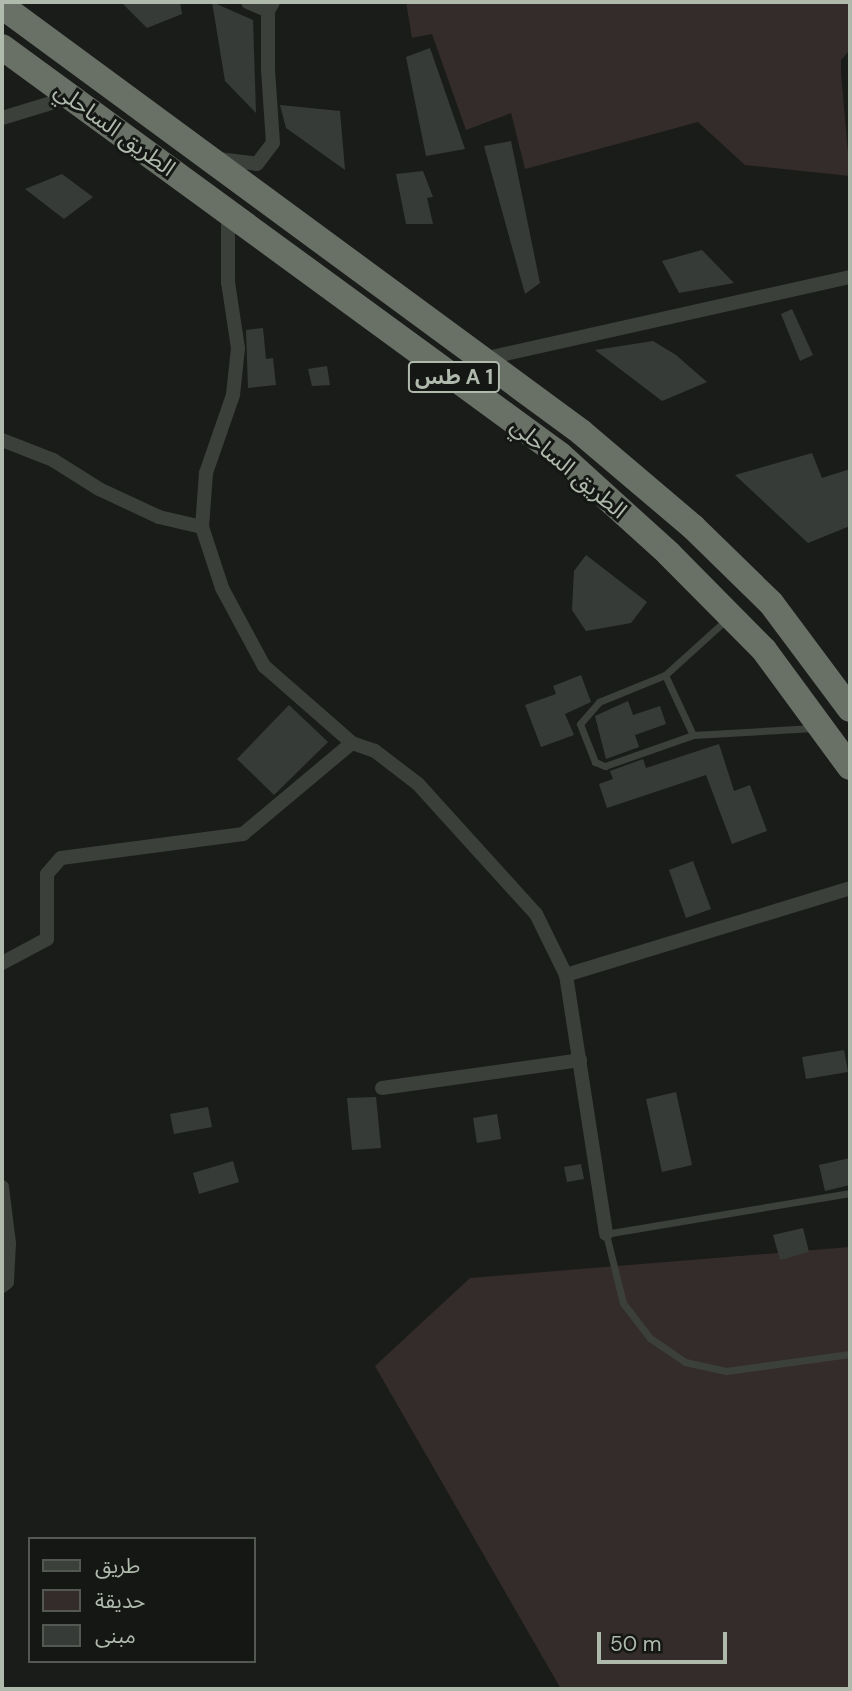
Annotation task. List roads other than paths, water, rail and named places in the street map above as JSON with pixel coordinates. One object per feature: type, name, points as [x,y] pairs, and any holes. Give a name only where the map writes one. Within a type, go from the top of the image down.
[{"type":"highway","name":"الطريق الساحلي","points":[[2,6],[215,159],[581,432],[693,527],[771,603],[850,709]]},
{"type":"highway","name":"الطريق الساحلي","points":[[2,47],[560,455],[764,650],[850,767]]},
{"type":"street","points":[[215,159],[257,164],[272,143],[270,7],[248,2]]},
{"type":"street","points":[[2,118],[71,97]]},
{"type":"street","points":[[228,210],[228,282],[238,348],[233,395],[206,473],[202,527],[222,588],[264,666],[352,743],[375,751],[418,784],[536,914],[566,975],[606,1234]]},
{"type":"street","points":[[483,359],[850,276]]},
{"type":"street","points":[[2,440],[53,460],[99,489],[159,517],[202,527]]},
{"type":"street","points":[[2,963],[47,939],[47,874],[61,858],[243,834],[352,743]]},
{"type":"street","points":[[566,975],[850,888]]},
{"type":"street","points":[[382,1088],[580,1059]]},
{"type":"street","points":[[2,1187],[9,1243],[7,1282],[2,1286]]},
{"type":"lane","points":[[730,616],[665,675],[599,702],[580,724],[595,762],[605,766],[693,736],[822,727]]},
{"type":"lane","points":[[665,675],[693,736]]},
{"type":"lane","points":[[850,1193],[606,1234],[624,1303],[650,1338],[685,1362],[726,1371],[850,1354]]}]
